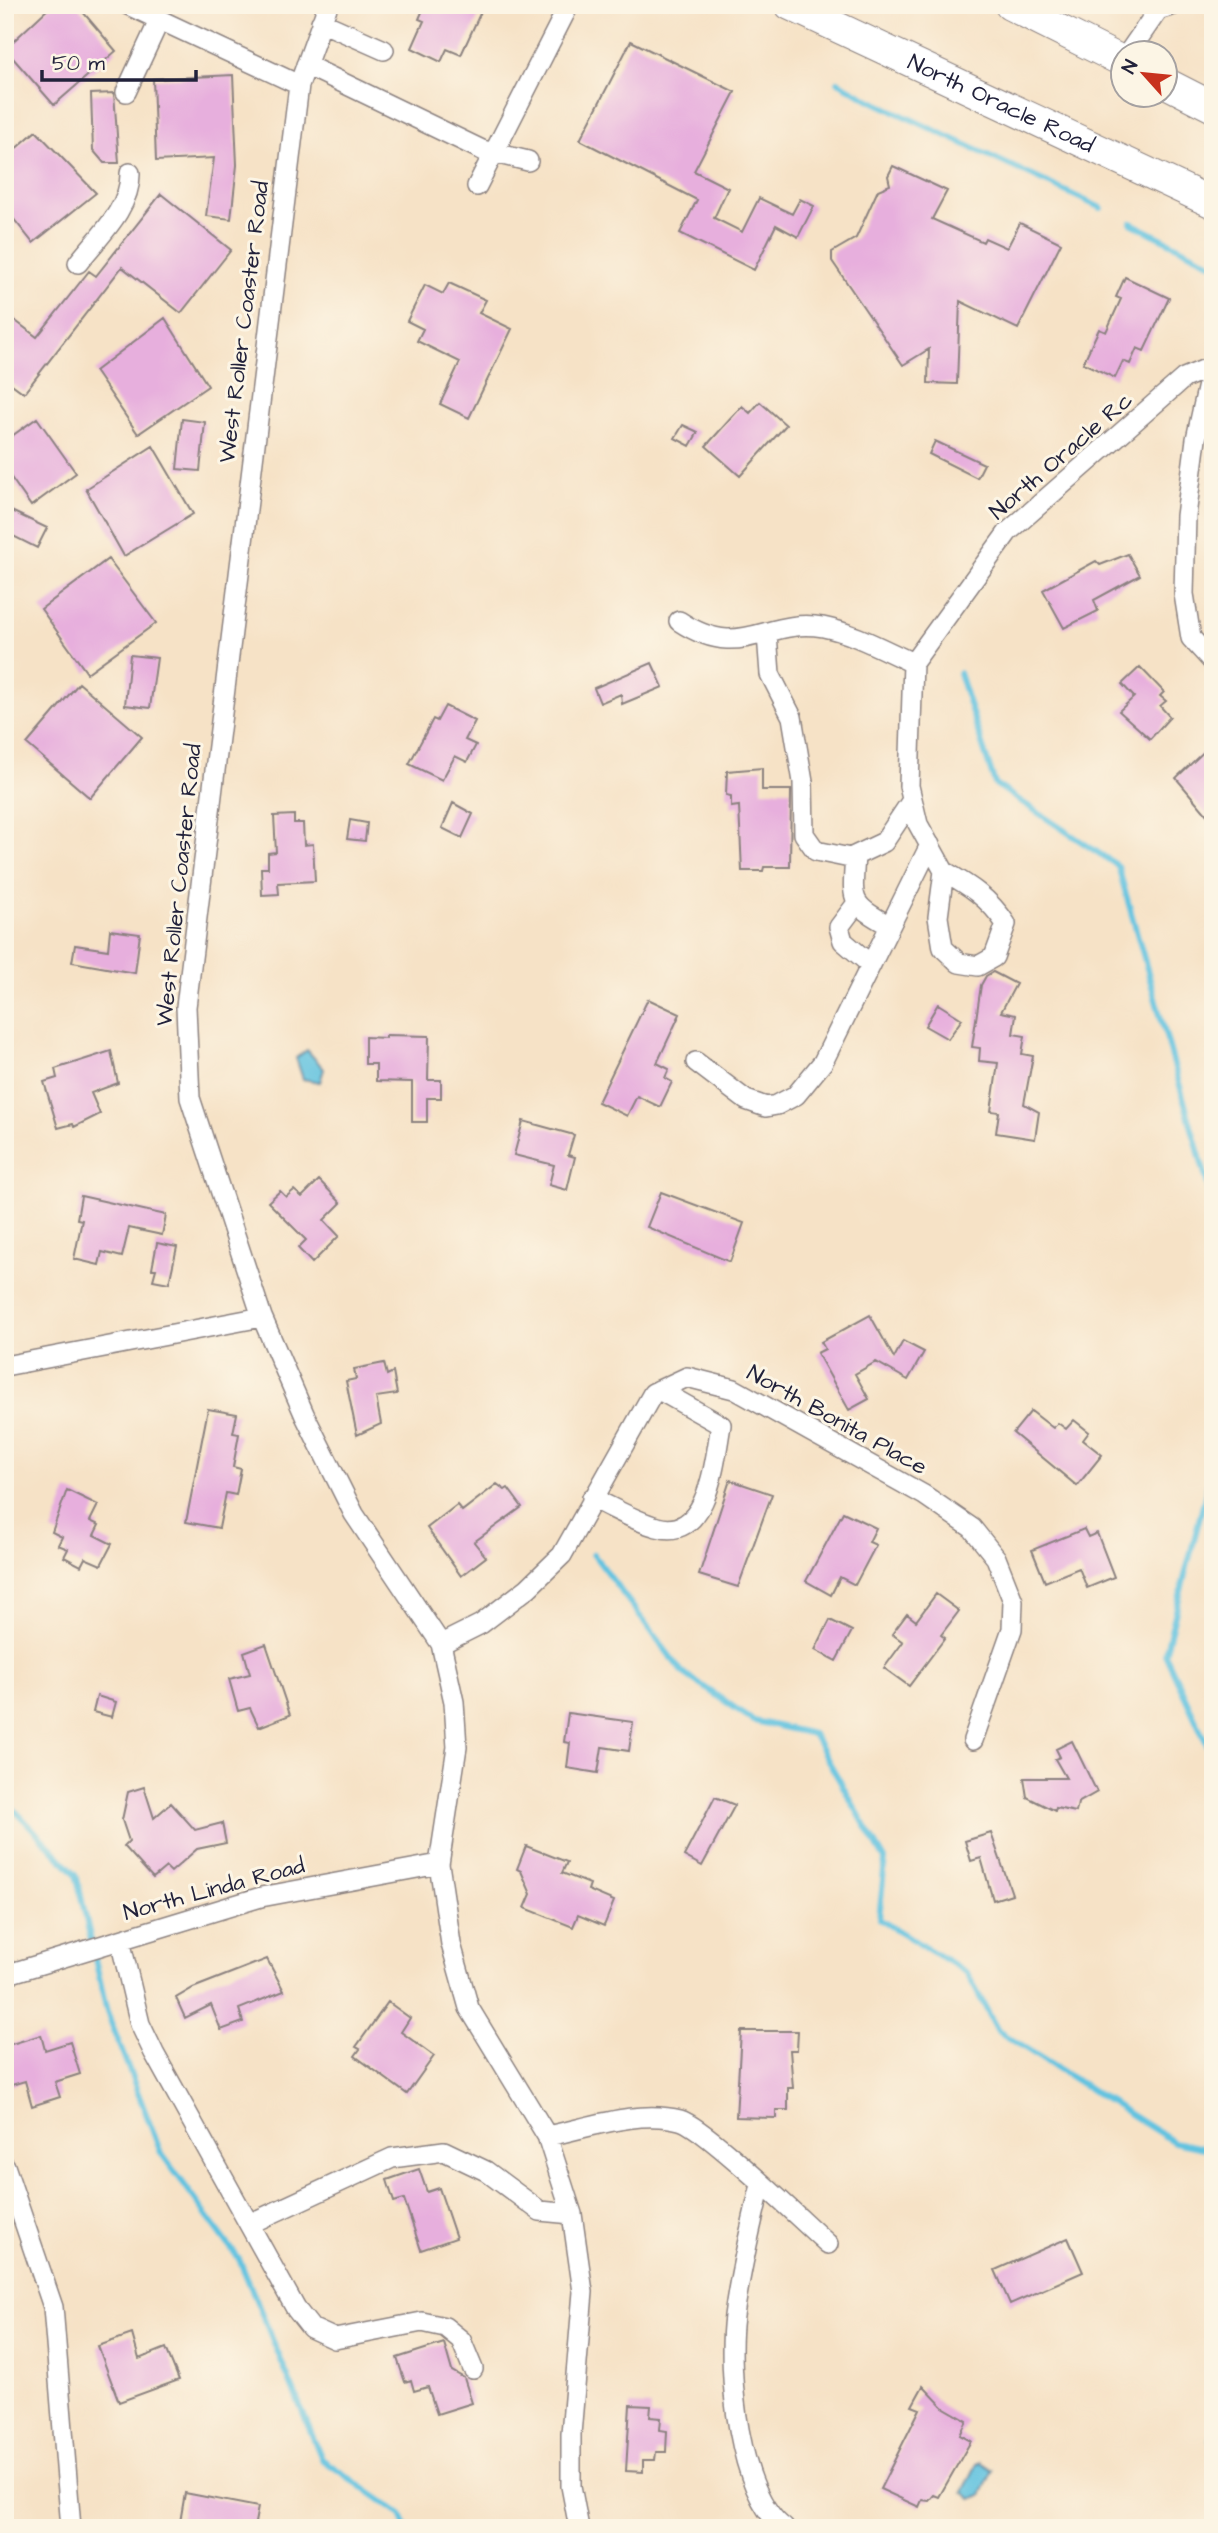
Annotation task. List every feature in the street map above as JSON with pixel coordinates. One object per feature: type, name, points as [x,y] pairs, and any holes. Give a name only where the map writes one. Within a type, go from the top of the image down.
[{"type":"highway","name":"North Oracle Road","points":[[790,5],[1213,203]]},
{"type":"highway","points":[[1010,5],[1110,55]]},
{"type":"highway","points":[[1180,90],[1213,107]]},
{"type":"street","points":[[128,5],[299,85]]},
{"type":"street","points":[[477,186],[569,5]]},
{"type":"street","points":[[1139,38],[1158,10],[1174,5]]},
{"type":"street","points":[[325,14],[384,50]]},
{"type":"street","name":"West Roller Coaster Road","points":[[325,14],[299,85],[187,1007],[190,1098],[261,1317],[305,1416],[355,1514],[441,1644],[454,1702],[457,1747],[439,1864],[451,1944],[469,2008],[547,2136],[572,2214],[583,2292],[571,2434],[571,2486],[579,2528]]},
{"type":"street","points":[[126,92],[159,21]]},
{"type":"street","points":[[306,65],[493,153],[528,161]]},
{"type":"street","points":[[78,262],[118,212],[130,186],[130,173]]},
{"type":"street","points":[[1212,366],[1196,439],[1186,516],[1184,594],[1191,638],[1213,662]]},
{"type":"street","name":"North Oracle Rc","points":[[913,663],[1008,532],[1184,378],[1212,366]]},
{"type":"street","points":[[679,621],[706,637],[756,638],[793,626],[823,627],[853,636],[913,663],[909,786],[918,824],[944,871],[976,889],[993,904],[1006,924],[994,957],[978,966],[958,963],[943,948],[939,917],[944,871]]},
{"type":"street","points":[[767,634],[770,674],[792,717],[803,782],[804,834],[816,851],[850,858],[884,842],[912,800]]},
{"type":"street","points":[[696,1062],[746,1100],[766,1107],[777,1105],[810,1080],[823,1062],[930,845]]},
{"type":"street","points":[[855,856],[852,894],[862,910],[890,926]]},
{"type":"street","points":[[857,903],[839,927],[843,941],[871,965]]},
{"type":"street","points":[[7,1368],[261,1317]]},
{"type":"street","name":"North Bonita Place","points":[[659,1390],[687,1377],[734,1389],[924,1496],[972,1528],[996,1558],[1013,1601],[1012,1629],[973,1740]]},
{"type":"street","points":[[441,1644],[481,1624],[528,1588],[562,1555],[592,1498],[653,1393],[659,1390],[721,1425],[703,1509],[682,1526],[660,1528],[592,1498]]},
{"type":"street","name":"North Linda Road","points":[[5,1975],[261,1897],[439,1864]]},
{"type":"street","points":[[120,1940],[140,2024],[296,2309],[311,2328],[335,2339],[422,2322],[445,2327],[461,2340],[473,2369]]},
{"type":"street","points":[[547,2136],[652,2117],[682,2120],[707,2138],[828,2244]]},
{"type":"street","points":[[249,2224],[392,2158],[444,2151],[486,2171],[540,2211],[572,2214]]},
{"type":"street","points":[[5,2166],[53,2307],[71,2528]]},
{"type":"street","points":[[761,2185],[744,2255],[734,2320],[735,2404],[751,2483],[771,2518],[784,2528]]},
{"type":"water","points":[[307,1050],[324,1069],[320,1082],[303,1079],[296,1058]]},
{"type":"water","points":[[981,2462],[993,2470],[981,2495],[972,2499],[963,2492],[977,2464]]},
{"type":"building","points":[[52,5],[77,5],[116,51],[54,105],[5,49]]},
{"type":"building","points":[[425,5],[484,5],[461,55],[447,49],[441,62],[412,48],[424,21],[419,19]]},
{"type":"building","points":[[631,41],[735,92],[694,171],[728,188],[714,218],[742,232],[759,198],[792,214],[800,199],[814,206],[798,237],[776,225],[754,270],[680,233],[697,200],[580,140]]},
{"type":"building","points":[[233,75],[237,165],[231,219],[206,216],[214,158],[156,161],[153,79]]},
{"type":"building","points":[[114,93],[119,163],[104,163],[93,150],[91,94]]},
{"type":"building","points":[[36,131],[96,193],[33,243],[5,208],[5,158]]},
{"type":"building","points":[[893,166],[947,191],[932,219],[983,242],[985,238],[1007,248],[1020,223],[1061,243],[1018,329],[960,301],[957,384],[928,383],[929,349],[903,365],[832,261],[832,252],[856,238],[878,190],[890,185],[888,176]]},
{"type":"building","points":[[161,194],[231,250],[181,313],[122,267],[24,393],[5,379],[5,313],[37,337],[89,271],[96,276]]},
{"type":"building","points":[[1125,277],[1169,298],[1144,351],[1137,348],[1130,364],[1123,361],[1115,378],[1083,363],[1099,329],[1106,332],[1121,299],[1116,297]]},
{"type":"building","points":[[449,283],[486,300],[479,313],[512,329],[469,418],[440,404],[460,362],[417,341],[423,329],[407,321],[425,285],[443,294]]},
{"type":"building","points":[[165,318],[208,386],[138,434],[95,371]]},
{"type":"building","points":[[760,402],[786,425],[740,476],[706,446],[742,406],[750,413]]},
{"type":"building","points":[[37,418],[76,473],[31,506],[5,469],[5,441]]},
{"type":"building","points":[[182,419],[205,422],[200,471],[177,469]]},
{"type":"building","points":[[683,425],[698,432],[690,446],[675,438]]},
{"type":"building","points":[[935,441],[984,464],[977,478],[929,454]]},
{"type":"building","points":[[153,446],[193,514],[124,556],[86,489]]},
{"type":"building","points":[[5,508],[47,528],[37,548],[5,532]]},
{"type":"building","points":[[1128,554],[1140,575],[1094,600],[1098,611],[1064,628],[1043,590],[1096,561],[1100,565]]},
{"type":"building","points":[[108,559],[156,623],[87,673],[41,609]]},
{"type":"building","points":[[130,655],[157,658],[150,708],[125,705]]},
{"type":"building","points":[[652,663],[663,687],[622,704],[621,694],[600,703],[594,688]]},
{"type":"building","points":[[1140,667],[1164,692],[1160,696],[1166,701],[1160,706],[1170,717],[1150,739],[1119,711],[1134,697],[1122,684]]},
{"type":"building","points":[[79,683],[142,737],[90,798],[27,744]]},
{"type":"building","points":[[445,706],[475,721],[465,740],[476,745],[467,762],[455,756],[442,780],[409,764],[433,719],[437,721]]},
{"type":"building","points":[[1213,743],[1213,822],[1176,778]]},
{"type":"building","points":[[762,768],[762,790],[791,790],[790,867],[764,867],[763,871],[742,871],[739,806],[731,807],[731,796],[726,795],[727,771]]},
{"type":"building","points":[[453,803],[473,814],[462,838],[442,828]]},
{"type":"building","points":[[294,815],[294,823],[303,823],[304,845],[313,844],[315,881],[278,883],[279,894],[262,895],[261,868],[268,868],[268,853],[276,852],[274,816]]},
{"type":"building","points":[[350,820],[367,823],[365,841],[347,839]]},
{"type":"building","points":[[110,930],[140,934],[135,973],[72,962],[75,945],[108,950]]},
{"type":"building","points":[[993,972],[1016,984],[1001,1012],[1016,1015],[1013,1034],[1025,1036],[1022,1054],[1033,1056],[1024,1104],[1039,1112],[1035,1139],[996,1133],[999,1112],[991,1111],[998,1063],[979,1061],[980,1048],[972,1047],[981,985],[986,976]]},
{"type":"building","points":[[648,999],[680,1014],[657,1063],[669,1069],[665,1078],[672,1082],[660,1107],[637,1096],[627,1116],[598,1102]]},
{"type":"building","points":[[938,1004],[962,1019],[948,1039],[925,1026]]},
{"type":"building","points":[[386,1035],[429,1036],[428,1080],[441,1080],[441,1098],[427,1098],[427,1122],[412,1122],[412,1082],[376,1081],[376,1064],[365,1064],[365,1037],[386,1038]]},
{"type":"building","points":[[111,1051],[118,1083],[91,1093],[100,1114],[74,1127],[73,1124],[58,1128],[44,1082],[57,1078],[55,1069]]},
{"type":"building","points":[[523,1121],[574,1135],[568,1155],[575,1157],[567,1190],[549,1185],[554,1165],[514,1155]]},
{"type":"building","points":[[319,1180],[341,1203],[324,1220],[339,1236],[312,1263],[298,1248],[306,1240],[268,1202],[280,1191],[286,1197],[294,1190],[302,1197]]},
{"type":"building","points":[[661,1192],[744,1223],[730,1262],[647,1227]]},
{"type":"building","points":[[81,1196],[166,1215],[162,1235],[129,1228],[122,1257],[102,1252],[99,1265],[74,1259],[82,1220],[77,1219]]},
{"type":"building","points":[[157,1243],[177,1247],[169,1283],[153,1280],[156,1269],[152,1269]]},
{"type":"building","points":[[870,1315],[894,1358],[903,1341],[924,1352],[908,1380],[876,1362],[855,1374],[869,1399],[849,1410],[817,1353],[825,1349],[821,1342]]},
{"type":"building","points":[[384,1363],[387,1375],[393,1372],[397,1394],[376,1397],[381,1424],[357,1435],[346,1381],[356,1379],[354,1369]]},
{"type":"building","points":[[208,1409],[237,1414],[233,1433],[239,1434],[233,1467],[241,1469],[236,1495],[226,1493],[219,1528],[186,1522]]},
{"type":"building","points":[[1031,1411],[1053,1428],[1058,1423],[1066,1429],[1074,1420],[1089,1432],[1083,1440],[1102,1455],[1077,1486],[1013,1433]]},
{"type":"building","points":[[730,1480],[772,1494],[738,1587],[699,1575]]},
{"type":"building","points":[[497,1484],[505,1490],[508,1488],[522,1507],[474,1542],[486,1557],[461,1576],[427,1528],[457,1505],[462,1511]]},
{"type":"building","points":[[67,1490],[98,1505],[90,1521],[99,1525],[94,1535],[112,1544],[101,1565],[85,1558],[81,1566],[64,1557],[68,1549],[58,1545],[62,1537],[52,1532]]},
{"type":"building","points":[[843,1512],[876,1528],[869,1542],[876,1545],[855,1585],[840,1577],[831,1595],[806,1581]]},
{"type":"building","points":[[1084,1529],[1088,1537],[1097,1533],[1114,1577],[1087,1588],[1079,1568],[1045,1582],[1032,1550]]},
{"type":"building","points":[[936,1594],[959,1611],[941,1635],[945,1638],[909,1686],[884,1668],[903,1642],[892,1634],[907,1614],[916,1621]]},
{"type":"building","points":[[830,1620],[852,1631],[836,1661],[815,1650]]},
{"type":"building","points":[[266,1644],[290,1715],[259,1727],[250,1708],[238,1711],[229,1679],[250,1674],[244,1652]]},
{"type":"building","points":[[97,1696],[116,1702],[112,1717],[93,1712]]},
{"type":"building","points":[[568,1713],[633,1722],[629,1751],[602,1747],[598,1773],[567,1768],[570,1743],[564,1742]]},
{"type":"building","points":[[1072,1741],[1097,1792],[1078,1803],[1076,1812],[1056,1808],[1055,1811],[1027,1797],[1024,1778],[1066,1778],[1055,1759],[1060,1757],[1056,1749]]},
{"type":"building","points":[[144,1787],[154,1818],[171,1803],[195,1830],[222,1823],[226,1843],[197,1849],[171,1872],[166,1867],[153,1878],[124,1846],[129,1841],[122,1820],[128,1792]]},
{"type":"building","points":[[715,1797],[735,1805],[702,1866],[684,1856]]},
{"type":"building","points":[[991,1833],[1012,1894],[993,1900],[981,1858],[971,1861],[965,1841]]},
{"type":"building","points":[[526,1846],[567,1862],[562,1873],[590,1884],[588,1890],[614,1901],[604,1926],[578,1915],[573,1927],[525,1908],[531,1894],[521,1871],[517,1869]]},
{"type":"building","points":[[267,1959],[284,1991],[239,2009],[243,2022],[221,2030],[211,2005],[185,2018],[176,1998],[193,1988]]},
{"type":"building","points":[[388,2002],[410,2018],[401,2032],[434,2056],[407,2094],[355,2056],[360,2049],[356,2047]]},
{"type":"building","points":[[741,2031],[798,2031],[797,2050],[790,2050],[793,2088],[788,2088],[788,2110],[776,2110],[776,2118],[736,2117]]},
{"type":"building","points":[[41,2035],[45,2050],[70,2042],[80,2074],[55,2082],[60,2097],[32,2106],[25,2081],[5,2087],[5,2046]]},
{"type":"building","points":[[419,2169],[427,2192],[439,2188],[456,2238],[421,2250],[404,2199],[394,2202],[387,2180]]},
{"type":"building","points":[[1068,2238],[1083,2272],[1010,2304],[995,2270]]},
{"type":"building","points":[[132,2334],[139,2359],[166,2348],[179,2380],[119,2402],[98,2346]]},
{"type":"building","points":[[444,2343],[452,2371],[464,2378],[472,2403],[437,2414],[428,2387],[414,2391],[411,2380],[405,2382],[397,2358]]},
{"type":"building","points":[[923,2386],[943,2407],[967,2421],[960,2435],[971,2441],[939,2497],[934,2495],[929,2501],[922,2500],[919,2507],[880,2489],[920,2409],[912,2406]]},
{"type":"building","points":[[630,2405],[651,2406],[650,2417],[661,2418],[660,2430],[667,2431],[666,2452],[656,2452],[655,2460],[643,2460],[643,2472],[626,2471]]},
{"type":"building","points":[[185,2493],[258,2507],[254,2528],[179,2528]]},
{"type":"waterway","points":[[838,82],[872,101],[1101,208]]},
{"type":"waterway","points":[[1131,223],[1213,264]]},
{"type":"waterway","points":[[959,673],[995,784],[1118,866],[1213,1203]]},
{"type":"waterway","points":[[1213,1465],[1165,1654],[1213,1757]]},
{"type":"waterway","points":[[593,1554],[682,1672],[754,1721],[813,1734],[885,1860],[879,1919],[967,1973],[998,2031],[1174,2142],[1213,2150]]},
{"type":"waterway","points":[[5,1800],[76,1874],[107,2012],[161,2153],[239,2259],[322,2459],[401,2514],[406,2528]]},
{"type":"waterway","points":[[1213,2435],[1210,2439],[1213,2443]]}]
